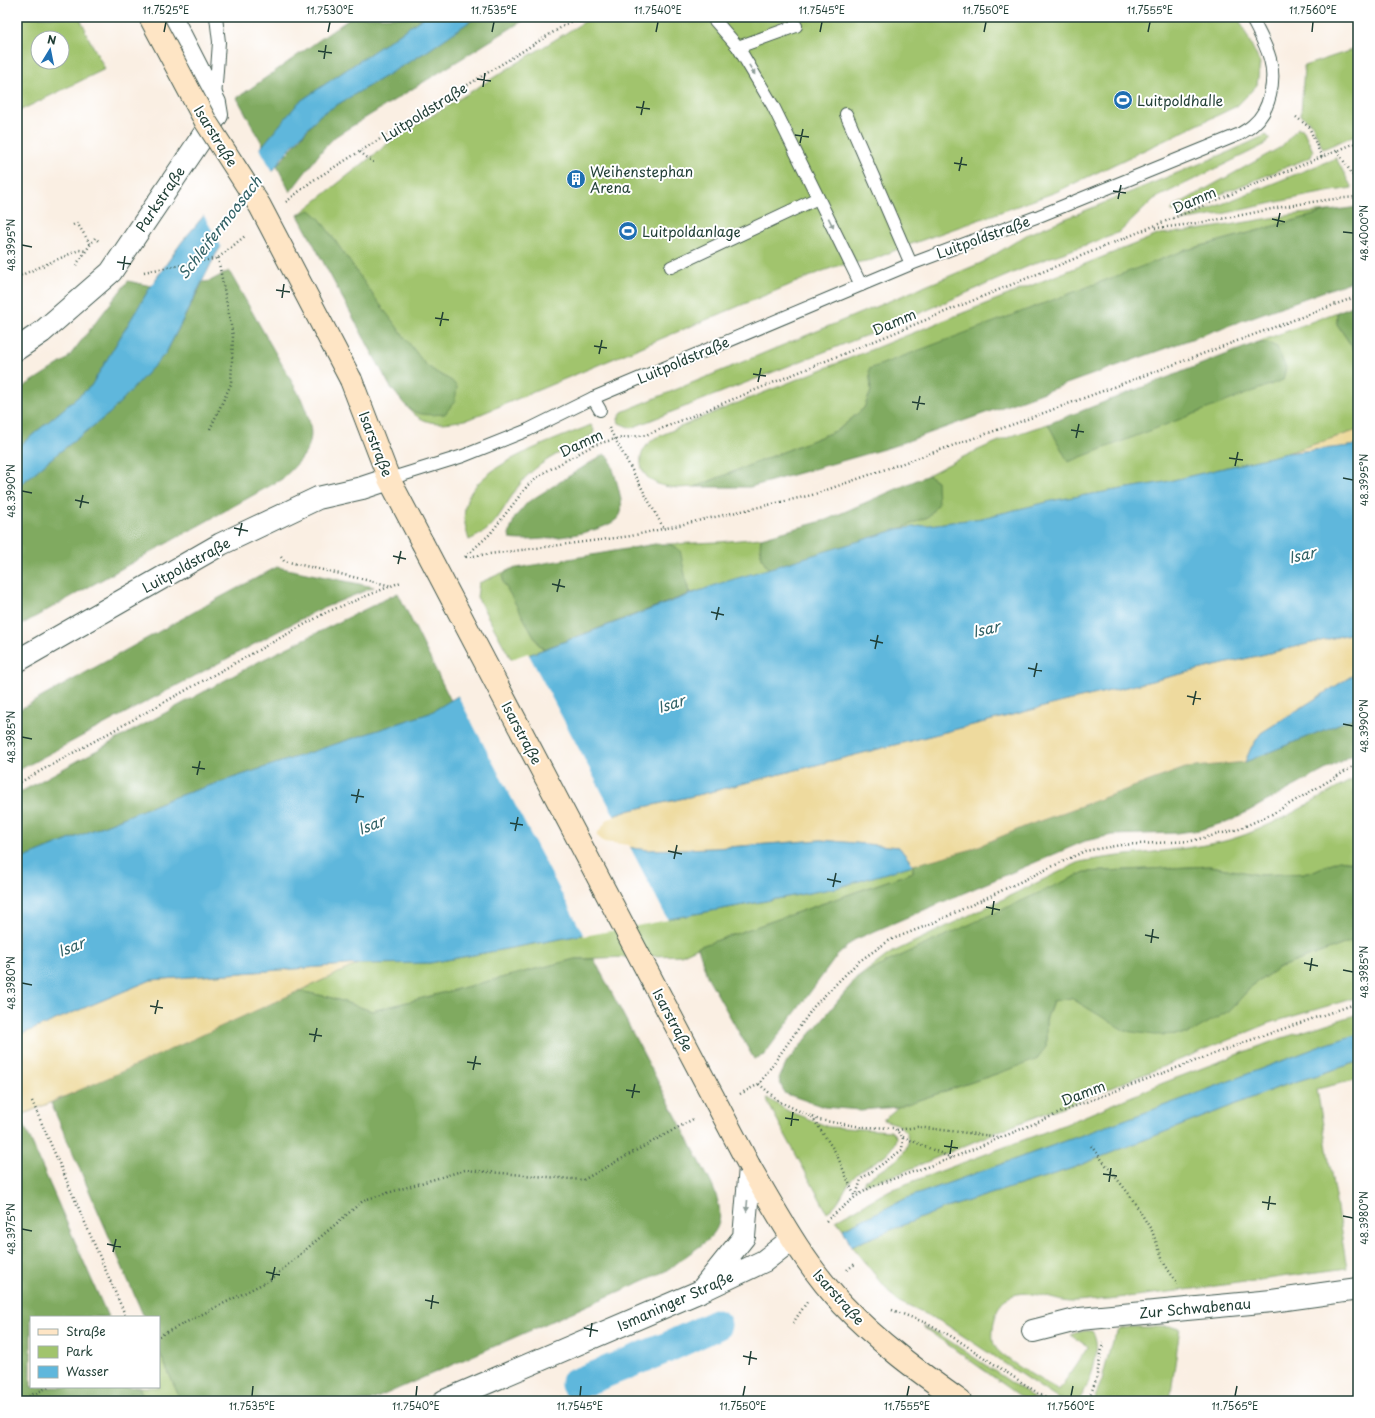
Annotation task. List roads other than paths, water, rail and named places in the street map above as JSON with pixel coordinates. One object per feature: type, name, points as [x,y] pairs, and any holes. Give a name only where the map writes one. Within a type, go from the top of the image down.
[{"type":"main road","name":"Isarstraße","points":[[150,17],[206,122],[260,206],[351,380],[389,479],[750,1167],[792,1239],[826,1286],[858,1320],[903,1360],[960,1401]]},
{"type":"street","points":[[171,17],[214,103]]},
{"type":"street","name":"Parkstraße","points":[[17,349],[42,332],[111,272],[217,115],[214,103]]},
{"type":"street","name":"Luitpoldstraße","points":[[17,661],[235,538],[318,498],[362,488],[389,479]]},
{"type":"street","points":[[701,1291],[744,1237],[750,1167]]},
{"type":"street","name":"Ismaninger Straße","points":[[444,1401],[701,1291],[764,1261],[792,1239]]},
{"type":"street","name":"Zur Schwabenau","points":[[1033,1331],[1080,1319],[1272,1302],[1358,1289]]},
{"type":"lane","points":[[214,103],[219,42],[216,17]]},
{"type":"lane","points":[[712,17],[738,47],[773,106],[861,285]]},
{"type":"lane","name":"Luitpoldstraße","points":[[389,479],[470,453],[514,436],[593,398],[910,264],[1039,216],[1240,134],[1254,125],[1268,102],[1273,73],[1265,45],[1251,17]]},
{"type":"lane","points":[[738,47],[796,26]]},
{"type":"lane","points":[[846,114],[910,264]]},
{"type":"lane","points":[[671,267],[818,198]]},
{"type":"lane","points":[[593,398],[600,410]]},
{"type":"water","name":"Schleifermoosach","points":[[424,17],[476,17],[429,50],[320,115],[284,155],[216,254],[166,353],[110,413],[48,461],[17,488],[17,448],[91,386],[151,286],[181,243],[299,102]]},
{"type":"water","name":"Isar","points":[[1358,445],[1358,632],[1059,703],[702,794],[631,810],[607,818],[594,835],[603,844],[648,850],[715,848],[821,840],[899,847],[913,865],[836,888],[430,963],[358,964],[151,980],[17,1036],[17,861],[172,798],[430,713],[518,659],[718,584],[899,529],[982,518],[1056,500],[1165,482],[1287,453]]},
{"type":"water","points":[[1358,672],[1358,716],[1245,762],[1251,748],[1261,733]]},
{"type":"water","points":[[1358,1034],[1358,1062],[1282,1086],[1070,1169],[943,1209],[851,1246],[843,1229],[907,1198],[1177,1101],[1321,1046]]},
{"type":"waterway","points":[[576,1384],[666,1348],[716,1325]]},
{"type":"place","name":"Luitpoldhalle","points":[[1123,100]]},
{"type":"place","name":"Weihenstephan Arena","points":[[576,179]]},
{"type":"place","name":"Luitpoldanlage","points":[[628,231]]}]
